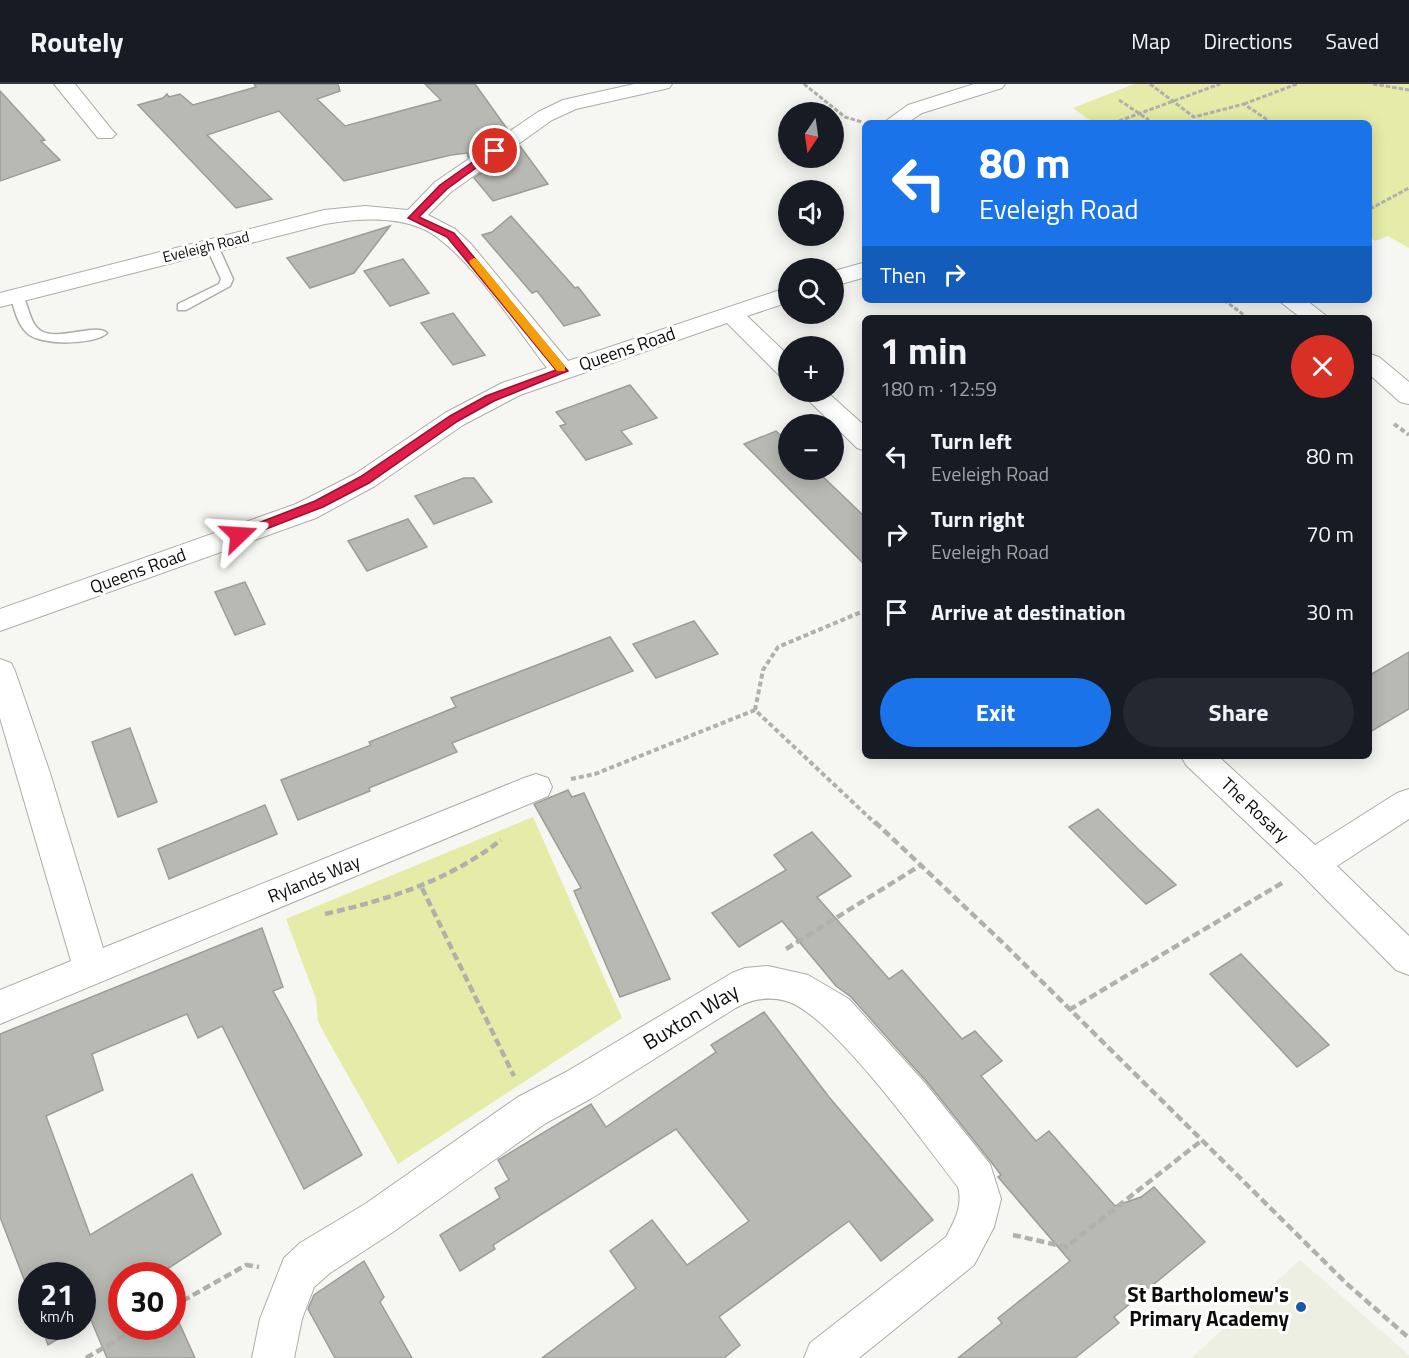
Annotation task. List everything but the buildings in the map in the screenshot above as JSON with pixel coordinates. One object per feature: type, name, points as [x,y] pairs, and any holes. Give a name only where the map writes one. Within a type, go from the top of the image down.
[{"type":"street","points":[[64,84],[105,134]]},
{"type":"street","points":[[413,218],[443,187],[545,116],[570,104],[662,84]]},
{"type":"street","points":[[898,120],[915,109],[995,84]]},
{"type":"street","name":"Eveleigh Road","points":[[8,297],[342,214],[362,212],[413,218],[450,235],[563,371]]},
{"type":"street","points":[[844,276],[862,269]]},
{"type":"street","points":[[778,298],[731,314],[778,359]]},
{"type":"street","points":[[1294,303],[1312,315]]},
{"type":"street","name":"Queens Road","points":[[0,620],[306,511],[365,480],[454,419],[490,399],[563,371],[731,314]]},
{"type":"street","points":[[1372,364],[1409,396]]},
{"type":"street","points":[[823,402],[862,438]]},
{"type":"street","points":[[0,671],[34,773],[92,970]]},
{"type":"street","name":"The Rosary","points":[[1200,759],[1313,864],[1409,959]]},
{"type":"street","name":"Rylands Way","points":[[0,1007],[536,787]]},
{"type":"street","points":[[1313,864],[1409,802]]},
{"type":"street","name":"Buxton Way","points":[[298,1273],[315,1258],[379,1218],[532,1110],[579,1085],[721,997],[745,984],[768,982],[795,986],[836,1011],[911,1096],[976,1178],[981,1199],[974,1227],[960,1251],[825,1358]]},
{"type":"street","points":[[273,1358],[281,1320],[298,1273]]},
{"type":"lane","points":[[182,308],[224,286],[227,279],[212,246]]},
{"type":"lane","points":[[8,297],[30,330],[41,337],[56,338],[101,333]]},
{"type":"path","points":[[804,84],[845,117],[862,123]]},
{"type":"path","points":[[1150,84],[1194,117],[1244,104],[1297,84]]},
{"type":"path","points":[[1122,120],[1220,84]]},
{"type":"path","points":[[1373,84],[1409,90]]},
{"type":"path","points":[[1119,100],[1149,120]]},
{"type":"path","points":[[1244,104],[1267,120]]},
{"type":"path","points":[[1372,208],[1409,188]]},
{"type":"path","points":[[1228,303],[1244,315]]},
{"type":"path","points":[[755,710],[763,670],[778,647],[862,612]]},
{"type":"path","points":[[536,787],[595,774],[755,710]]},
{"type":"path","points":[[755,710],[1004,944],[1347,1284],[1409,1338]]},
{"type":"path","points":[[1069,1010],[1313,864]]},
{"type":"path","points":[[768,982],[775,955],[921,865]]},
{"type":"path","points":[[422,888],[532,1110]]},
{"type":"path","points":[[974,1227],[1066,1247],[1201,1141]]},
{"type":"path","points":[[186,1299],[246,1265],[298,1273]]},
{"type":"path","points":[[86,1358],[117,1340]]},
{"type":"shaded area","name":"St Bartholomew's Primary Academy","points":[[1300,1260],[1409,1355],[1409,1358],[1191,1358]]},
{"type":"green space","points":[[1134,84],[1409,84],[1409,248],[1388,236],[1375,241],[1372,239],[1372,120],[1090,120],[1073,108]]},
{"type":"green space","points":[[533,817],[622,1018],[398,1164],[318,1021],[316,999],[286,919]]},
{"type":"slow traffic","points":[[474,261],[561,368]]},
{"type":"place","name":"St Bartholomew's Primary Academy","points":[[1301,1307]]},
{"type":"route","points":[[239,535],[306,511],[365,480],[454,419],[490,399],[511,389],[563,371],[450,235],[433,225],[413,218],[443,187],[495,151]]}]
